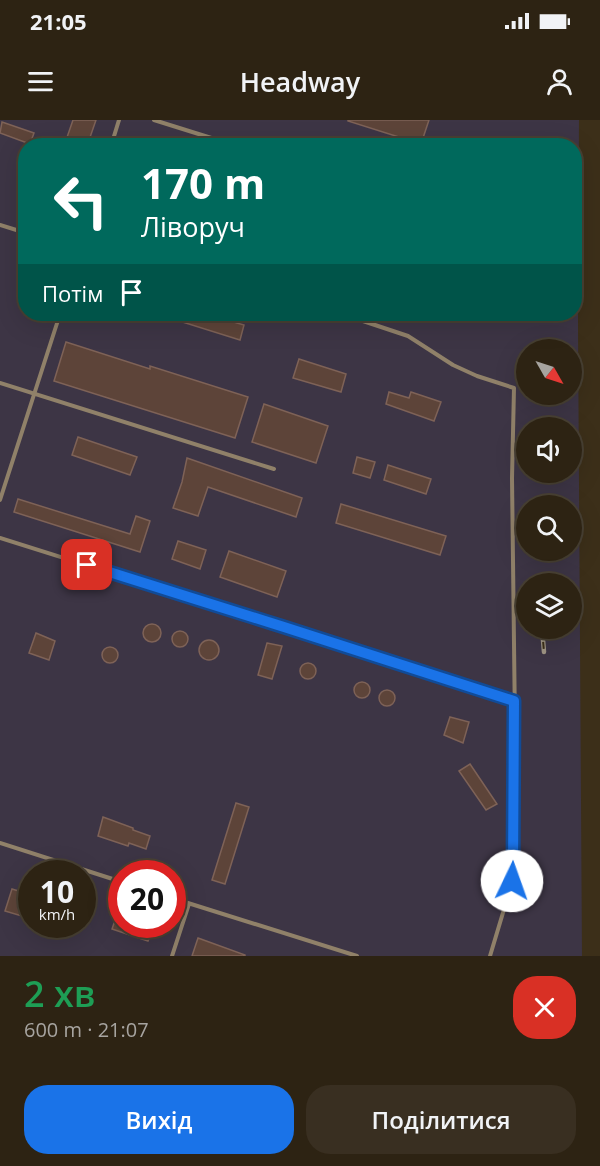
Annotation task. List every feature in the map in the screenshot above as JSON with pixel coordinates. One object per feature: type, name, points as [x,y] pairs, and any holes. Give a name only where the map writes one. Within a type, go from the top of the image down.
[{"type":"lane","points":[[113,138],[119,120]]},
{"type":"lane","points":[[154,120],[211,138]]},
{"type":"lane","points":[[0,225],[18,231]]},
{"type":"lane","points":[[0,500],[58,321]]},
{"type":"lane","points":[[363,321],[408,336],[453,365],[477,376],[514,388],[512,478],[513,869],[511,886],[490,956]]},
{"type":"lane","points":[[0,383],[274,469]]},
{"type":"lane","points":[[0,538],[514,701]]},
{"type":"lane","points":[[0,843],[108,878]]},
{"type":"lane","points":[[186,903],[357,956]]},
{"type":"lane","points":[[172,956],[189,904]]},
{"type":"shaded area","points":[[0,120],[579,120],[579,138],[18,138],[18,321],[578,321],[578,339],[516,339],[516,405],[579,405],[579,417],[516,417],[516,483],[579,483],[579,495],[516,495],[516,561],[580,561],[580,573],[516,573],[516,639],[580,639],[582,956],[0,956]]},
{"type":"building","points":[[73,120],[96,120],[90,138],[67,138]]},
{"type":"building","points":[[429,120],[423,138],[402,138],[348,121]]},
{"type":"building","points":[[2,122],[34,133],[32,138],[18,140],[0,133]]},
{"type":"building","points":[[179,321],[230,321],[244,325],[240,340]]},
{"type":"building","points":[[66,342],[248,397],[235,438],[54,381]]},
{"type":"building","points":[[299,359],[346,374],[341,392],[293,378]]},
{"type":"building","points":[[389,392],[409,398],[411,392],[441,402],[434,421],[386,404]]},
{"type":"building","points":[[264,404],[328,426],[316,463],[252,442]]},
{"type":"building","points":[[78,437],[137,457],[130,475],[72,455]]},
{"type":"building","points":[[357,457],[375,462],[370,478],[353,473]]},
{"type":"building","points":[[187,458],[302,498],[296,517],[208,487],[198,516],[173,508]]},
{"type":"building","points":[[388,465],[431,479],[426,494],[384,480]]},
{"type":"building","points":[[18,499],[130,534],[136,516],[150,521],[140,552],[14,512]]},
{"type":"building","points":[[341,504],[446,536],[440,555],[336,523]]},
{"type":"building","points":[[178,541],[206,550],[200,569],[172,559]]},
{"type":"building","points":[[229,551],[286,571],[277,597],[220,577]]},
{"type":"building","points":[[152,624],[160,629],[161,633],[156,641],[152,642],[144,637],[143,633],[148,625]]},
{"type":"building","points":[[180,631],[186,633],[188,639],[186,645],[180,647],[174,645],[172,639],[174,633]]},
{"type":"building","points":[[36,633],[55,641],[49,660],[29,653]]},
{"type":"building","points":[[209,640],[216,643],[219,650],[216,657],[209,660],[202,657],[199,650],[202,643]]},
{"type":"building","points":[[267,643],[282,646],[272,679],[258,675]]},
{"type":"building","points":[[110,647],[116,649],[118,655],[116,661],[110,663],[104,661],[102,655],[104,649]]},
{"type":"building","points":[[308,663],[316,671],[308,679],[300,671]]},
{"type":"building","points":[[362,682],[368,684],[370,690],[368,696],[362,698],[356,696],[354,690],[356,684]]},
{"type":"building","points":[[387,690],[393,692],[395,698],[393,704],[387,706],[381,704],[379,698],[381,692]]},
{"type":"building","points":[[450,717],[469,722],[463,743],[444,735]]},
{"type":"building","points":[[470,764],[497,804],[486,810],[459,771]]},
{"type":"building","points":[[236,803],[249,807],[225,884],[212,880]]},
{"type":"building","points":[[103,817],[150,836],[146,849],[129,843],[128,846],[98,836]]},
{"type":"building","points":[[12,889],[18,891],[18,915],[5,911]]},
{"type":"building","points":[[198,938],[245,955],[245,956],[192,956]]},
{"type":"railway","points":[[543,639],[544,652]]},
{"type":"route","points":[[87,565],[514,701],[512,881]]}]
